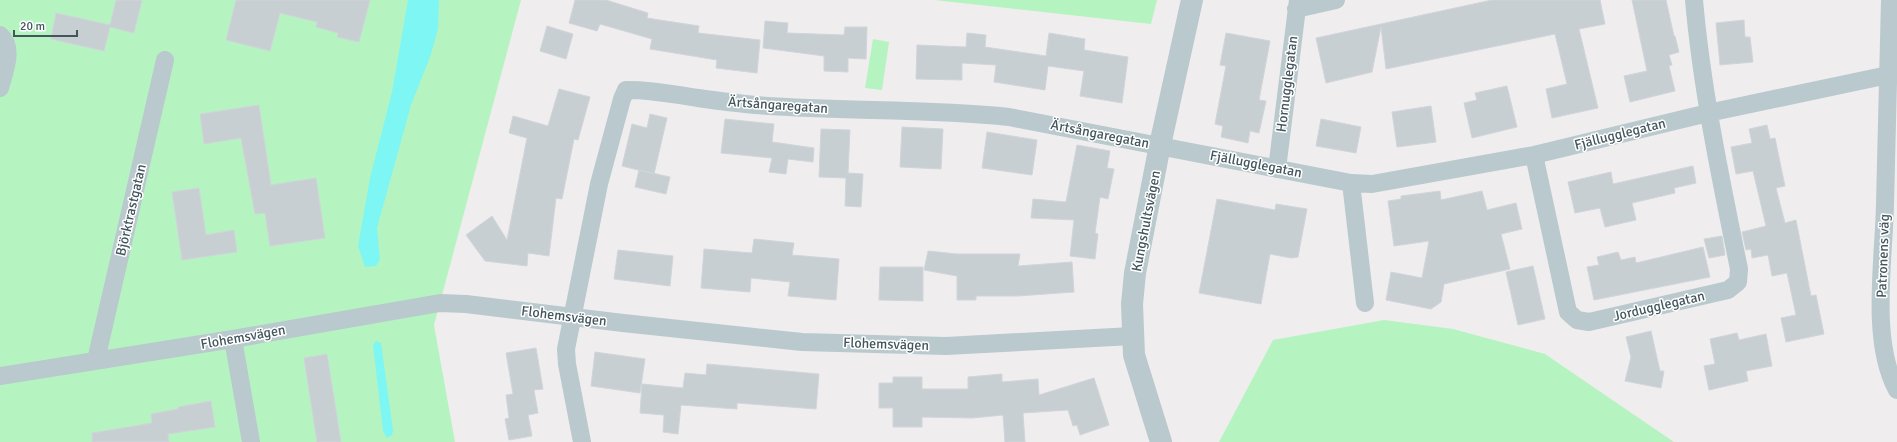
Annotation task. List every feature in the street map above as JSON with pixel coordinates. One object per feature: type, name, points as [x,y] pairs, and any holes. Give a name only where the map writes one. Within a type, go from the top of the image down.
[{"type":"street","name":"Kungshultsvägen","points":[[1161,442],[1138,371],[1132,336],[1132,304],[1135,273],[1160,145],[1192,0]]},
{"type":"street","points":[[1297,4],[1336,0]]},
{"type":"street","name":"Jordugglegatan","points":[[1534,155],[1568,312],[1577,320],[1590,322],[1728,290],[1738,282],[1739,269],[1708,113],[1694,0]]},
{"type":"street","name":"Patronens väg","points":[[1890,0],[1885,206],[1881,298],[1885,359],[1897,390]]},
{"type":"street","name":"Hornugglegatan","points":[[1277,169],[1297,4]]},
{"type":"street","points":[[0,36],[4,39],[8,54],[0,88]]},
{"type":"street","name":"Björktrastgatan","points":[[96,360],[165,60]]},
{"type":"street","name":"Fjällugglegatan","points":[[1160,145],[1351,183],[1372,184],[1534,155],[1708,113],[1888,75]]},
{"type":"street","name":"Ärtsångaregatan","points":[[572,317],[599,184],[622,99],[626,90],[646,89],[698,98],[756,105],[846,110],[979,114],[1009,117],[1160,145]]},
{"type":"street","points":[[1351,183],[1365,303]]},
{"type":"street","name":"Flohemsvägen","points":[[0,376],[233,339],[440,303],[466,304],[802,342],[946,346],[1132,336]]},
{"type":"street","points":[[572,317],[566,349],[567,364],[582,442]]},
{"type":"street","points":[[233,339],[251,442]]},
{"type":"green space","points":[[0,0],[521,0],[434,325],[455,442],[0,442]]},
{"type":"green space","points":[[934,0],[1157,0],[1151,24]]},
{"type":"green space","points":[[873,39],[889,42],[882,90],[865,88]]},
{"type":"green space","points":[[1384,320],[1453,329],[1545,354],[1674,442],[1219,442],[1273,340]]},
{"type":"water","points":[[408,0],[439,0],[438,29],[430,57],[411,105],[377,228],[380,259],[376,266],[365,267],[358,246],[370,178],[392,92]]},
{"type":"water","points":[[376,341],[381,343],[393,430],[392,435],[387,438],[383,431],[373,345]]},
{"type":"building","points":[[116,0],[142,0],[134,33],[110,27],[104,51],[51,39],[56,13],[110,25]]},
{"type":"building","points":[[236,0],[370,0],[359,42],[337,37],[338,33],[316,27],[317,22],[280,13],[270,51],[226,40]]},
{"type":"building","points":[[575,0],[606,0],[648,13],[647,18],[699,26],[698,33],[760,40],[757,73],[716,68],[717,60],[650,49],[652,39],[600,24],[597,31],[569,23]]},
{"type":"building","points":[[1492,0],[1600,0],[1605,24],[1579,29],[1598,108],[1552,118],[1546,89],[1567,84],[1555,34],[1386,69],[1381,27],[1372,72],[1326,83],[1316,38]]},
{"type":"building","points":[[1632,0],[1666,0],[1679,52],[1669,55],[1672,65],[1669,66],[1675,91],[1630,102],[1624,76],[1647,71]]},
{"type":"building","points":[[1744,20],[1745,37],[1750,37],[1753,62],[1720,65],[1716,23]]},
{"type":"building","points":[[765,21],[788,23],[787,33],[844,35],[845,27],[867,27],[866,59],[848,58],[848,72],[824,71],[824,56],[763,48]]},
{"type":"building","points":[[547,26],[573,34],[566,59],[540,51]]},
{"type":"building","points":[[967,33],[986,35],[985,47],[1046,56],[1049,33],[1085,39],[1084,50],[1128,57],[1122,103],[1080,96],[1084,71],[1048,66],[1045,90],[994,82],[996,65],[962,63],[962,80],[916,79],[917,45],[966,47]]},
{"type":"building","points":[[1226,33],[1270,41],[1259,100],[1266,101],[1259,133],[1250,131],[1248,143],[1221,137],[1223,126],[1215,124],[1226,66],[1220,65]]},
{"type":"building","points":[[1507,86],[1517,127],[1472,138],[1464,103],[1477,100],[1475,93]]},
{"type":"building","points":[[559,89],[590,97],[578,140],[574,139],[562,199],[556,198],[549,256],[528,253],[527,266],[485,261],[466,235],[492,216],[507,240],[527,138],[509,133],[513,116],[548,126]]},
{"type":"building","points":[[259,105],[271,185],[316,178],[325,238],[270,246],[265,213],[255,214],[241,138],[204,144],[200,114]]},
{"type":"building","points":[[1431,106],[1436,142],[1397,147],[1392,112]]},
{"type":"building","points":[[650,114],[667,118],[654,174],[622,166],[632,124],[647,128]]},
{"type":"building","points":[[725,119],[774,124],[772,142],[814,148],[813,162],[788,159],[786,174],[769,172],[772,158],[721,153]]},
{"type":"building","points":[[1321,119],[1361,127],[1356,153],[1316,146]]},
{"type":"building","points":[[1767,125],[1770,139],[1775,138],[1785,186],[1776,188],[1785,223],[1796,220],[1811,296],[1816,295],[1824,334],[1786,342],[1781,318],[1796,315],[1787,273],[1772,276],[1768,255],[1752,258],[1751,249],[1746,250],[1742,232],[1766,226],[1753,171],[1736,174],[1731,147],[1752,143],[1749,129]]},
{"type":"building","points":[[902,127],[943,129],[941,169],[900,167]]},
{"type":"building","points":[[821,129],[850,130],[848,173],[863,174],[861,207],[845,206],[846,178],[819,177]]},
{"type":"building","points":[[987,132],[1037,140],[1032,175],[982,168]]},
{"type":"building","points":[[1077,145],[1110,151],[1107,168],[1114,169],[1108,199],[1100,197],[1095,233],[1098,234],[1095,259],[1070,256],[1074,220],[1031,218],[1033,199],[1066,202]]},
{"type":"building","points":[[1693,166],[1696,183],[1674,188],[1675,193],[1632,203],[1636,220],[1605,227],[1600,208],[1575,213],[1568,182],[1611,172],[1613,184]]},
{"type":"building","points":[[639,170],[670,177],[666,194],[635,187]]},
{"type":"building","points":[[199,188],[206,235],[234,230],[237,252],[182,260],[172,192]]},
{"type":"building","points":[[1440,191],[1441,200],[1482,191],[1487,210],[1516,203],[1522,229],[1501,234],[1510,269],[1444,284],[1441,302],[1431,309],[1386,300],[1391,272],[1422,278],[1429,241],[1394,246],[1388,201],[1401,199],[1401,196]]},
{"type":"building","points":[[1217,199],[1275,210],[1276,204],[1307,209],[1298,257],[1291,258],[1270,254],[1261,304],[1199,293]]},
{"type":"building","points":[[1722,236],[1725,255],[1709,258],[1704,239]]},
{"type":"building","points":[[754,239],[794,243],[792,255],[839,259],[836,300],[788,296],[790,282],[751,278],[750,292],[701,288],[704,249],[752,253]]},
{"type":"building","points":[[1703,247],[1710,277],[1594,300],[1587,267],[1599,265],[1597,257],[1618,252],[1621,260],[1635,257],[1636,263]]},
{"type":"building","points":[[618,250],[673,256],[670,286],[614,279]]},
{"type":"building","points":[[928,251],[957,254],[1020,254],[1018,266],[1072,262],[1074,292],[1018,296],[976,296],[976,300],[957,300],[957,276],[924,270]]},
{"type":"building","points":[[1533,266],[1545,319],[1518,325],[1506,272]]},
{"type":"building","points":[[880,267],[923,267],[923,301],[879,300]]},
{"type":"building","points":[[1651,331],[1660,371],[1664,371],[1661,388],[1625,381],[1631,357],[1626,337]]},
{"type":"building","points":[[1737,333],[1739,340],[1766,334],[1772,366],[1746,371],[1748,381],[1709,390],[1704,366],[1715,364],[1710,339]]},
{"type":"building","points":[[536,348],[543,389],[534,390],[538,413],[528,415],[532,436],[509,440],[505,419],[509,418],[506,395],[513,394],[506,353]]},
{"type":"building","points":[[595,352],[645,359],[640,393],[591,386]]},
{"type":"building","points":[[327,354],[341,442],[317,442],[304,358]]},
{"type":"building","points":[[707,364],[819,374],[816,409],[737,403],[737,409],[681,405],[678,434],[663,432],[664,415],[640,413],[642,384],[683,388],[685,373],[706,375]]},
{"type":"building","points":[[1002,374],[1002,382],[1038,379],[1039,395],[1094,378],[1109,425],[1080,435],[1077,425],[1073,426],[1068,410],[1023,413],[1025,442],[1005,442],[1003,415],[972,418],[922,417],[922,427],[893,427],[893,408],[879,408],[879,383],[893,383],[893,377],[922,377],[922,389],[968,389],[968,377]]},
{"type":"building","points":[[211,401],[215,427],[168,434],[169,442],[92,442],[92,433],[152,423],[151,414]]}]
